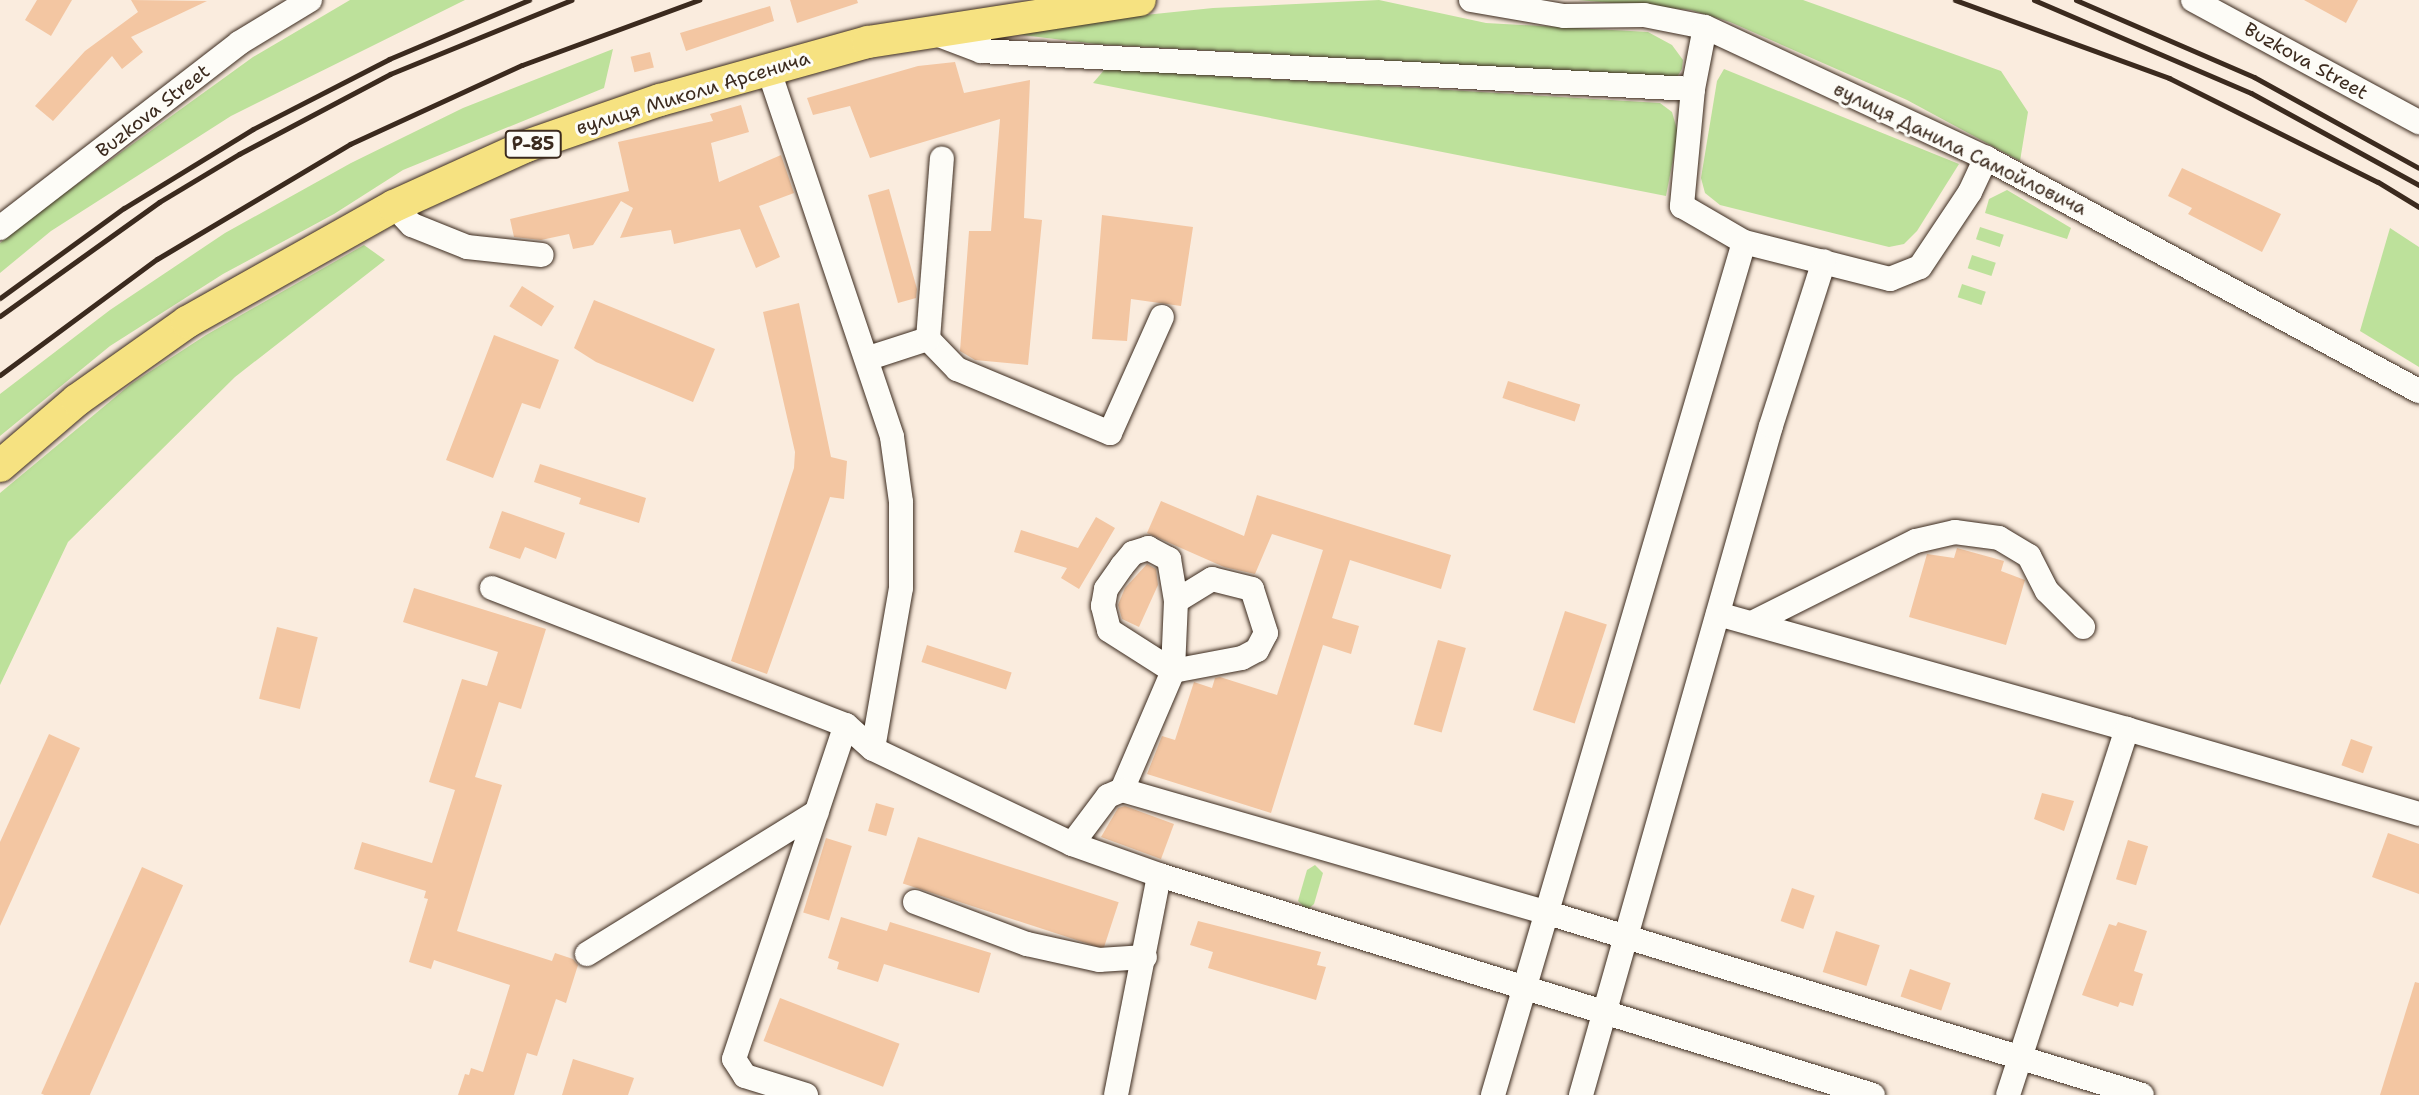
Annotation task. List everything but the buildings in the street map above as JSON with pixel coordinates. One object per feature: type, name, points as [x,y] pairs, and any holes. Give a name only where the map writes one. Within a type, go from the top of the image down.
[{"type":"main road","name":"вулиця Миколи Арсенича","points":[[0,466],[76,400],[187,322],[394,206],[524,146],[768,68],[927,30],[1140,0]]},
{"type":"street","name":"Buzkova Street","points":[[0,228],[239,43],[310,0]]},
{"type":"street","name":"вулиця Данила Самойловича","points":[[1471,0],[1564,16],[1644,15],[1705,27],[1986,158],[2419,391]]},
{"type":"street","name":"Buzkova Street","points":[[2205,2],[2419,122]]},
{"type":"street","points":[[1705,27],[1693,89],[1682,206],[1744,242],[1891,279],[1920,267],[1970,192],[1986,158]]},
{"type":"street","points":[[927,30],[981,51],[1693,89]]},
{"type":"street","points":[[768,68],[869,358],[892,437],[901,502],[901,588],[873,750]]},
{"type":"street","points":[[942,159],[928,339],[957,369],[1110,433],[1162,317]]},
{"type":"street","points":[[394,206],[412,225],[467,247],[542,255]]},
{"type":"street","points":[[1493,1095],[1744,242]]},
{"type":"street","points":[[1581,1095],[1718,614],[1824,261]]},
{"type":"street","points":[[869,358],[928,339]]},
{"type":"street","points":[[1752,623],[1916,541],[1955,531],[1999,538],[2029,556],[2047,591],[2083,627]]},
{"type":"street","points":[[1122,790],[1173,671],[1176,601],[1168,559],[1148,548],[1133,553],[1106,589],[1103,606],[1109,630],[1173,671],[1242,658],[1257,650],[1266,633],[1252,589],[1230,580],[1212,579],[1176,601]]},
{"type":"street","points":[[492,588],[846,725],[873,750],[1072,844],[1159,875],[1873,1095]]},
{"type":"street","points":[[1718,614],[2419,814]]},
{"type":"street","points":[[806,1095],[745,1076],[734,1059],[846,725]]},
{"type":"street","points":[[2008,1095],[2018,1057],[2127,729]]},
{"type":"street","points":[[1072,844],[1108,796],[1122,790],[1548,913],[2142,1095]]},
{"type":"street","points":[[587,954],[817,813]]},
{"type":"street","points":[[1116,1095],[1159,875]]},
{"type":"street","points":[[915,902],[1027,944],[1099,960],[1145,957]]},
{"type":"green space","points":[[350,0],[465,0],[231,116],[51,231],[0,273],[0,243],[33,216],[253,57]]},
{"type":"green space","points":[[1379,0],[1486,23],[1648,32],[1672,45],[1683,60],[1682,69],[1677,77],[1096,44],[989,31],[1213,8]]},
{"type":"green space","points":[[1578,0],[1803,0],[2001,71],[2028,112],[2020,161],[1907,100],[1730,22],[1691,10]]},
{"type":"green space","points":[[613,49],[604,88],[403,170],[334,214],[223,274],[110,346],[0,436],[0,394],[110,310],[225,233],[351,163],[463,108]]},
{"type":"green space","points":[[1105,69],[1660,103],[1672,112],[1678,133],[1666,196],[1093,83]]},
{"type":"green space","points":[[1724,69],[1959,164],[1917,231],[1904,244],[1889,247],[1720,205],[1705,193],[1701,178],[1717,81]]},
{"type":"green space","points":[[2007,190],[2071,228],[2067,239],[1985,213],[1989,199]]},
{"type":"green space","points":[[1980,227],[2004,235],[2000,247],[1976,239]]},
{"type":"green space","points":[[2390,228],[2419,247],[2419,367],[2360,331]]},
{"type":"green space","points":[[364,245],[385,260],[235,377],[68,542],[0,685],[0,493],[131,384],[206,335]]},
{"type":"green space","points":[[1972,255],[1996,263],[1991,276],[1968,268]]},
{"type":"green space","points":[[1962,284],[1986,292],[1981,305],[1958,297]]},
{"type":"green space","points":[[1315,865],[1323,873],[1314,904],[1307,910],[1298,901],[1307,870]]},
{"type":"railway","points":[[0,298],[124,208],[253,129],[389,59],[529,0]]},
{"type":"railway","points":[[0,316],[159,202],[239,154],[390,74],[571,0]]},
{"type":"railway","points":[[0,375],[157,259],[350,144],[522,65],[699,0]]},
{"type":"railway","points":[[1955,0],[2169,78],[2378,182],[2419,207]]},
{"type":"railway","points":[[2034,0],[2251,93],[2419,185]]},
{"type":"railway","points":[[2076,0],[2254,77],[2419,168]]}]
